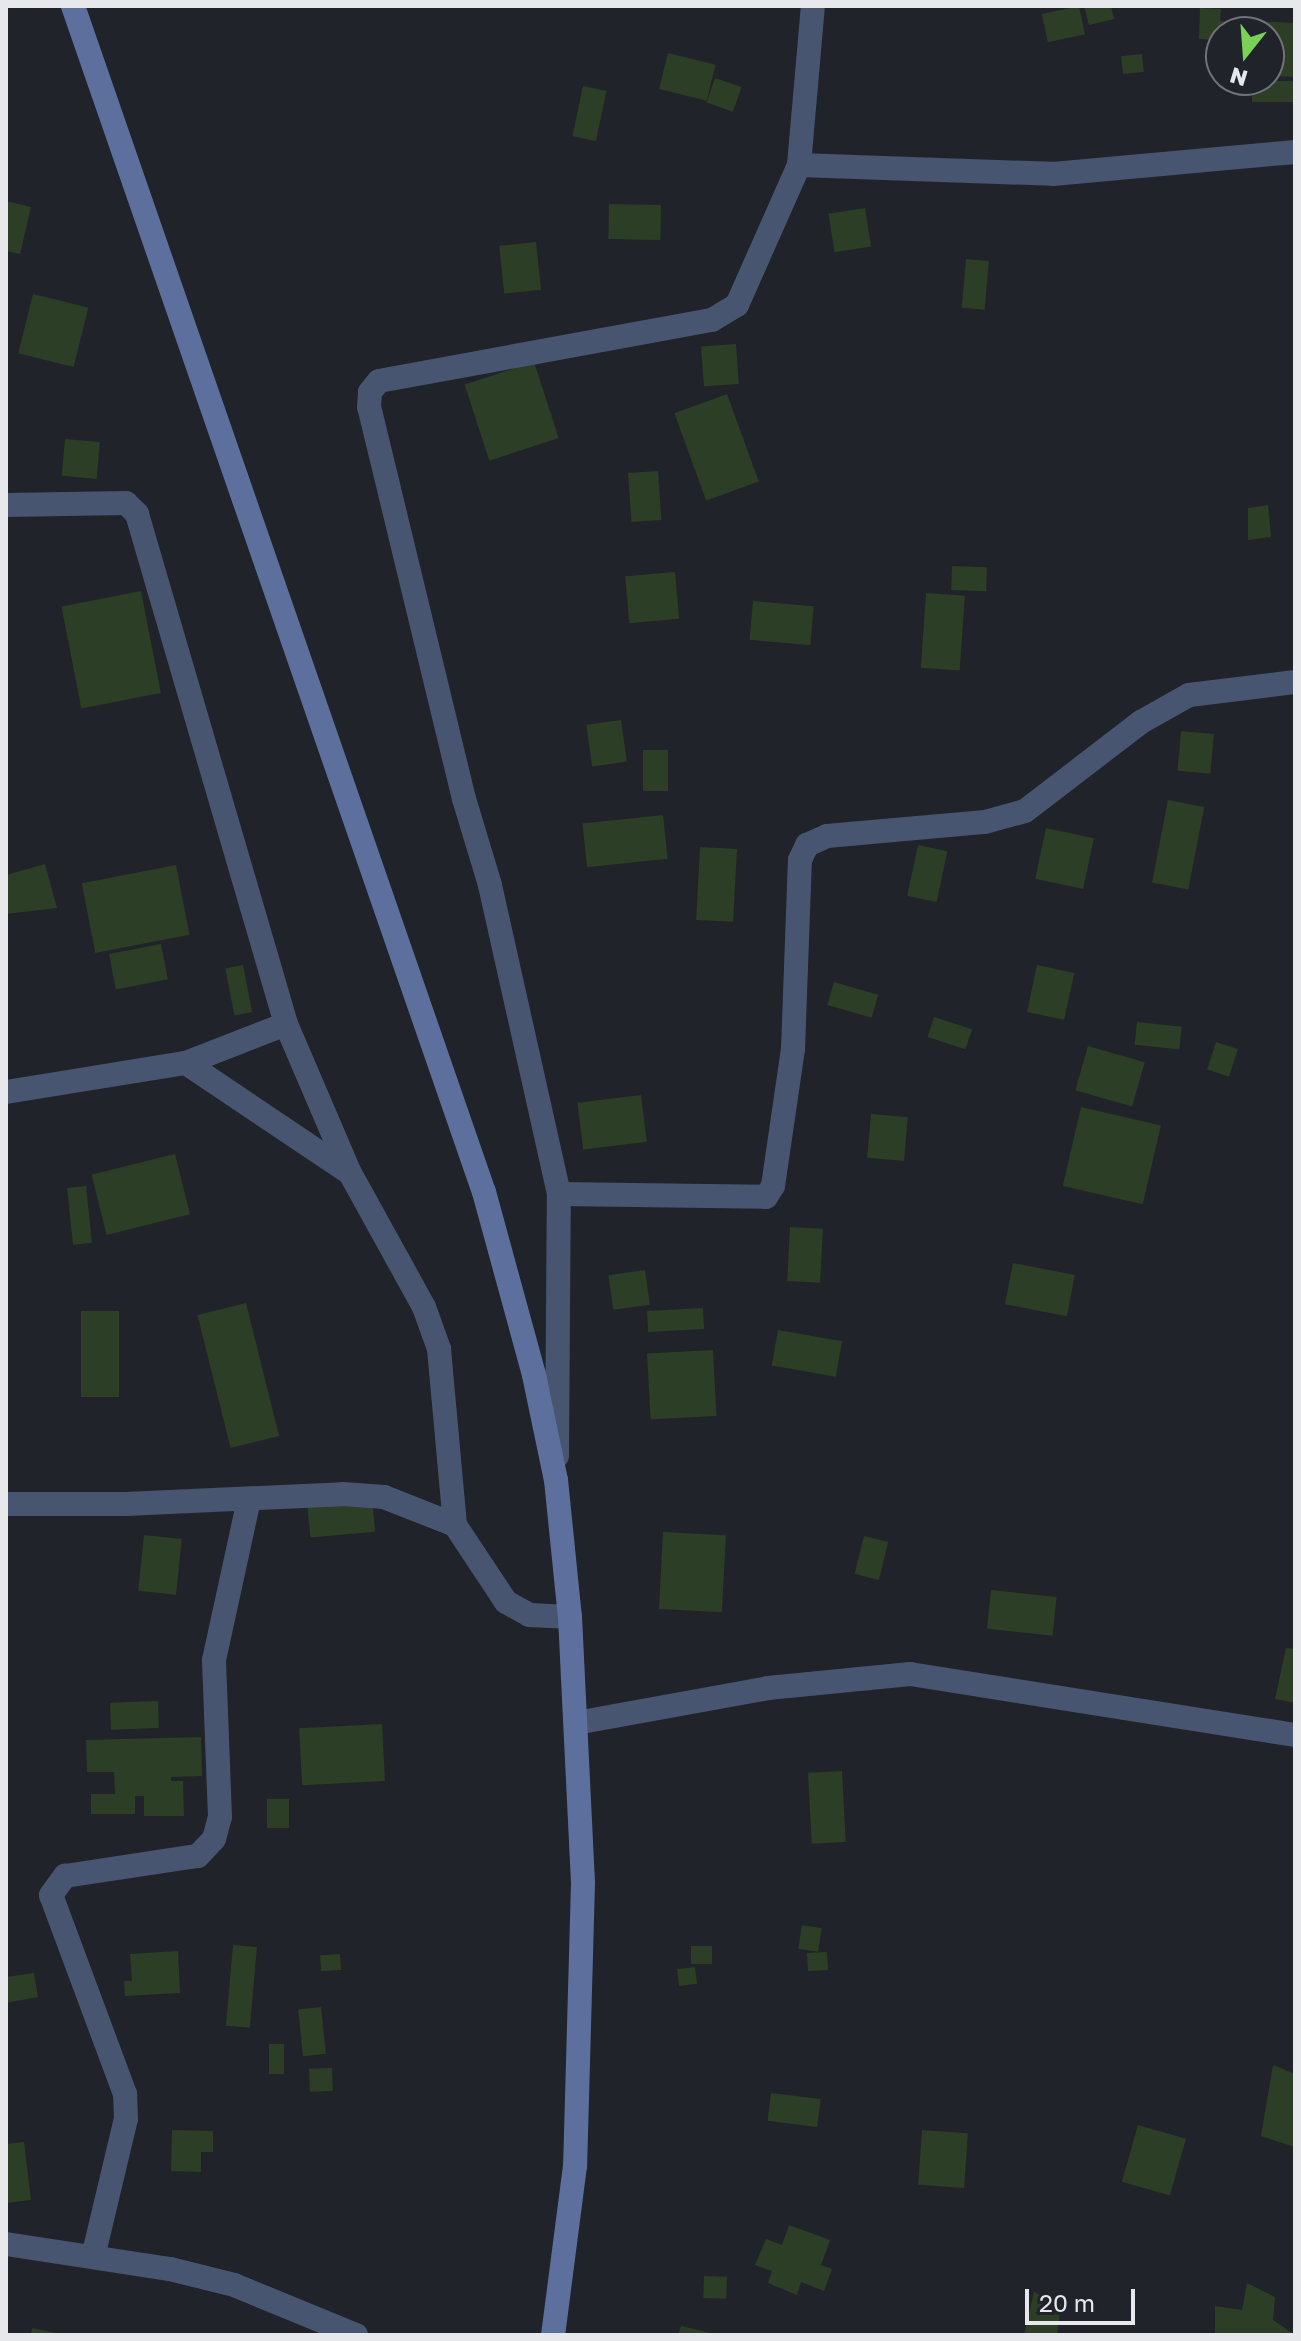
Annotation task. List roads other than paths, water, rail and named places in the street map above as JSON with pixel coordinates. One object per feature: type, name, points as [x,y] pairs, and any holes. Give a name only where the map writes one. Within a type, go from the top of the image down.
[{"type":"main road","points":[[73,6],[484,1192],[534,1375],[556,1480],[570,1617],[583,1883],[575,2166],[553,2335]]},
{"type":"street","points":[[556,1480],[559,1194],[490,885],[464,799],[369,407],[370,392],[379,381],[712,320],[737,305],[799,165],[813,6]]},
{"type":"street","points":[[799,165],[1053,174],[1295,152]]},
{"type":"street","points":[[6,505],[126,503],[137,514],[286,1024],[350,1173],[405,1270],[439,1349],[455,1525],[506,1602],[529,1615],[570,1617]]},
{"type":"street","points":[[559,1194],[766,1197],[773,1186],[793,1049],[800,860],[807,845],[827,836],[985,822],[1025,811],[1141,722],[1189,695],[1295,682]]},
{"type":"street","points":[[6,1092],[186,1063],[286,1024]]},
{"type":"street","points":[[186,1063],[350,1173]]},
{"type":"street","points":[[6,1504],[343,1494],[384,1497],[455,1525]]},
{"type":"street","points":[[93,2257],[126,2119],[125,2094],[51,1895],[65,1876],[198,1856],[214,1839],[220,1817],[214,1660],[249,1499]]},
{"type":"street","points":[[576,1723],[768,1688],[910,1674],[1295,1735]]},
{"type":"street","points":[[6,2244],[93,2257],[234,2285],[356,2335]]}]
